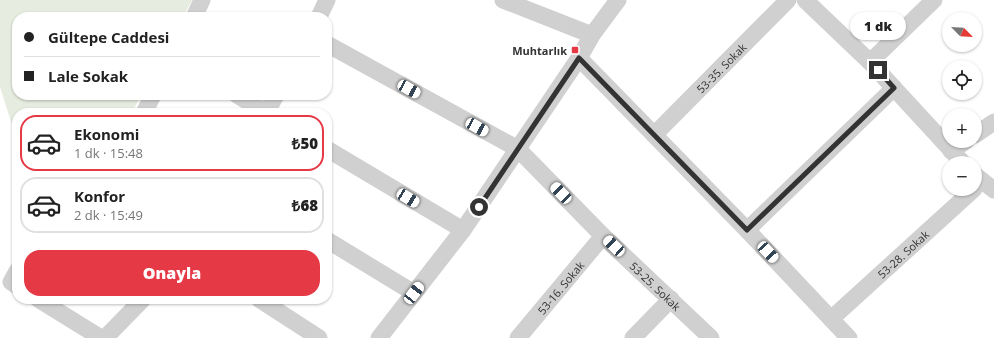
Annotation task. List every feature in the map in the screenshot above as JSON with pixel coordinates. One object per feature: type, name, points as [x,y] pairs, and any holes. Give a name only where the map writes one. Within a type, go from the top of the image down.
[{"type":"street","points":[[196,12],[202,0]]},
{"type":"street","points":[[321,12],[327,0]]},
{"type":"street","points":[[503,0],[592,35]]},
{"type":"street","points":[[379,338],[463,230],[579,58],[592,35],[618,0]]},
{"type":"street","name":"53-35. Sokak","points":[[654,135],[788,0]]},
{"type":"street","points":[[805,0],[870,62],[956,156]]},
{"type":"street","points":[[870,62],[934,0]]},
{"type":"street","name":"53-25. Sokak","points":[[332,47],[518,149],[603,236],[711,338]]},
{"type":"street","points":[[579,58],[747,230],[849,338]]},
{"type":"street","points":[[747,230],[894,88]]},
{"type":"street","points":[[244,100],[258,108]]},
{"type":"street","points":[[982,130],[994,122]]},
{"type":"street","points":[[332,152],[463,230]]},
{"type":"street","name":"53-28. Sokak","points":[[831,319],[968,196]]},
{"type":"street","name":"53-16. Sokak","points":[[518,338],[603,236]]},
{"type":"street","points":[[332,243],[414,293]]},
{"type":"street","points":[[633,338],[671,299]]},
{"type":"street","points":[[46,304],[101,338]]},
{"type":"street","points":[[105,338],[138,304]]},
{"type":"street","points":[[267,304],[319,338]]},
{"type":"shaded area","points":[[0,0],[192,0],[186,12],[12,12],[12,100],[138,100],[134,108],[12,108],[12,125],[0,87]]},
{"type":"place","name":"Muhtarlık","points":[[575,50]]},
{"type":"route","points":[[479,207],[579,58],[747,230],[894,88],[878,70]]}]
